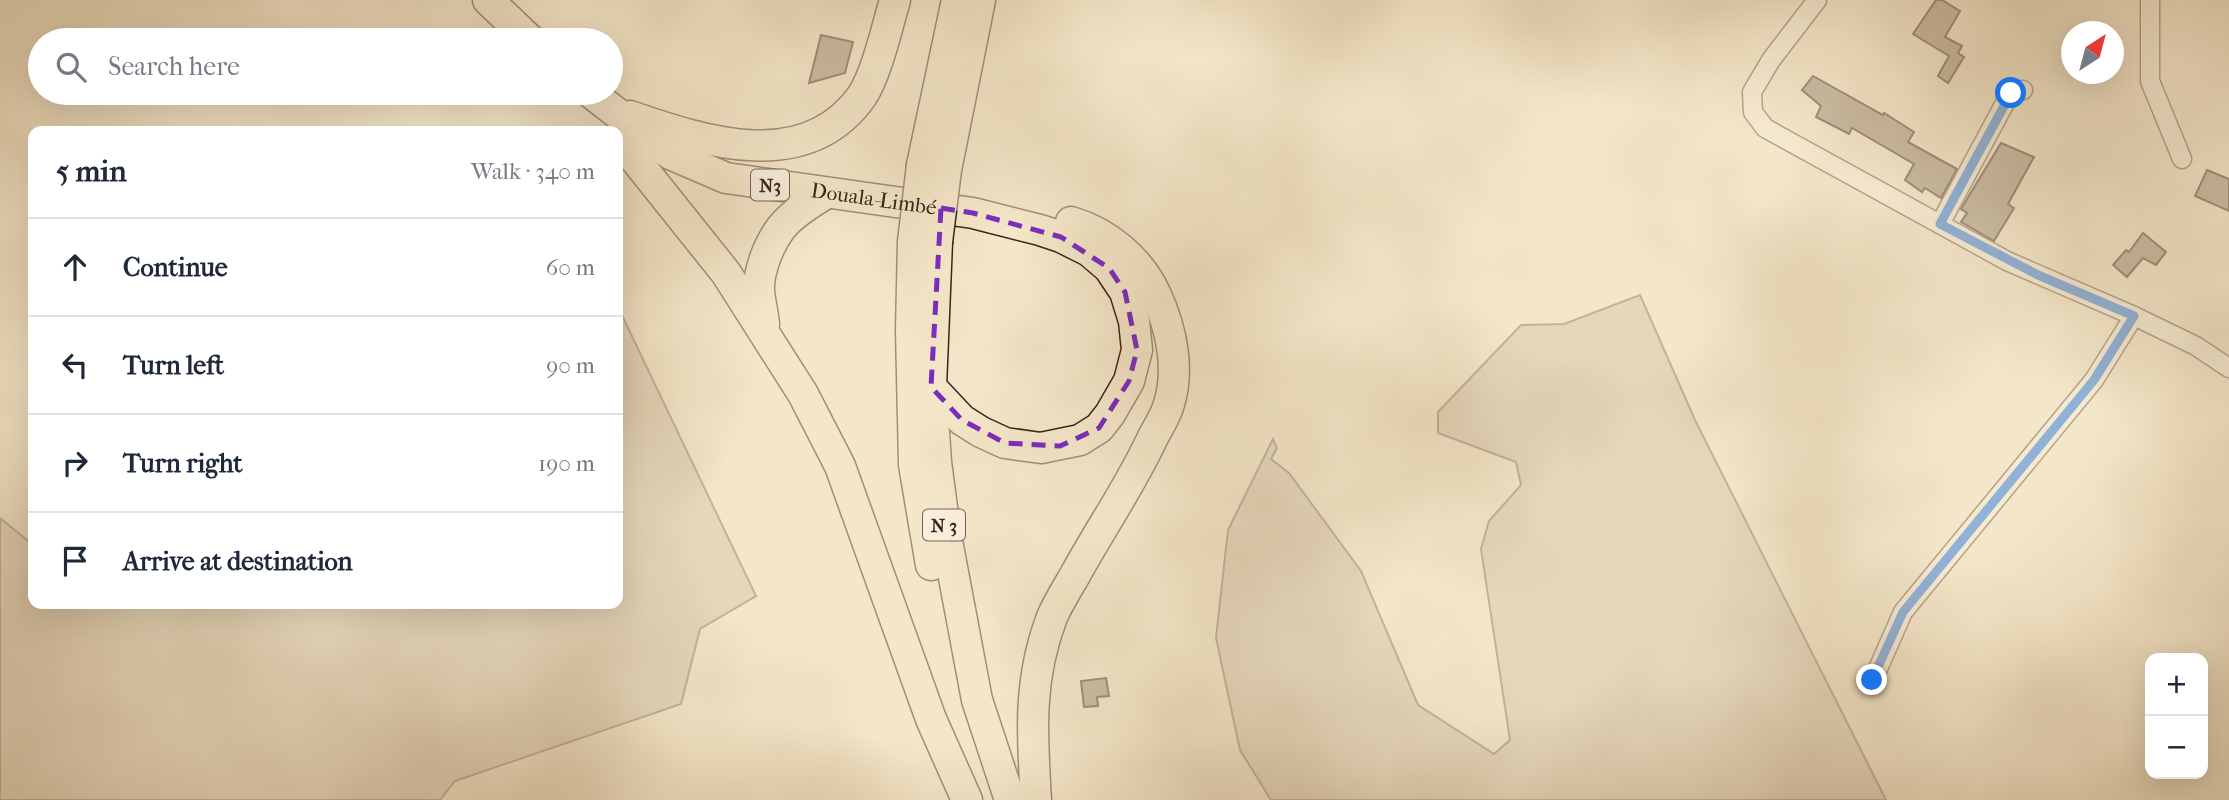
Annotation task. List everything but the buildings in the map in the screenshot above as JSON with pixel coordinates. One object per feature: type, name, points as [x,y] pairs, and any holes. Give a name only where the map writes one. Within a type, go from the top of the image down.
[{"type":"highway","points":[[488,0],[517,28]]},
{"type":"highway","points":[[594,105],[608,118],[721,143],[777,146],[804,139],[842,117],[861,97],[869,82],[895,0]]},
{"type":"highway","points":[[925,242],[957,0]]},
{"type":"highway","points":[[934,167],[980,0]]},
{"type":"highway","name":"Douala-Limbé","points":[[623,127],[670,154],[726,178],[974,213]]},
{"type":"highway","points":[[623,138],[726,273],[803,394],[840,466],[931,719],[967,800]]},
{"type":"highway","points":[[766,333],[759,290],[767,255],[781,228],[800,210],[825,194]]},
{"type":"highway","points":[[974,213],[1010,210],[1034,212],[1075,223],[1118,246],[1148,277],[1164,312],[1173,345],[1170,403],[1138,469],[1053,615],[1037,665],[1031,726],[1036,800]]},
{"type":"highway","points":[[932,387],[962,421],[981,432],[1005,443],[1041,448],[1080,440],[1099,428],[1129,381],[1135,360],[1137,350],[1134,321],[1125,292],[1109,268],[1089,251],[1061,237],[974,213]]},
{"type":"highway","name":"N 3","points":[[925,242],[936,463],[945,530],[977,700],[1010,800]]},
{"type":"highway","name":"N 3","points":[[925,242],[911,373],[914,465],[959,706],[989,800]]},
{"type":"street","points":[[1817,0],[1771,60],[1752,92],[1753,112],[1765,128],[2038,275],[2196,346],[2229,368]]},
{"type":"street","points":[[2150,0],[2150,81],[2182,159]]},
{"type":"street","points":[[1940,224],[2011,93],[2023,90]]},
{"type":"street","points":[[1872,680],[1903,612],[2094,380],[2134,316]]},
{"type":"highlighted area","points":[[941,208],[973,213],[1061,237],[1109,268],[1125,292],[1137,350],[1129,381],[1099,428],[1060,446],[1005,443],[962,420],[931,387]]},
{"type":"shaded area","points":[[1640,295],[1695,420],[1886,800],[1271,800],[1240,750],[1216,638],[1228,530],[1273,439],[1277,448],[1271,459],[1289,473],[1361,571],[1418,705],[1494,754],[1510,740],[1481,549],[1489,521],[1521,485],[1516,462],[1438,433],[1438,412],[1521,325],[1564,324]]},
{"type":"shaded area","points":[[623,317],[756,596],[700,629],[681,704],[455,781],[440,800],[0,800],[0,518],[28,541],[28,609],[623,609]]},
{"type":"route","points":[[1872,680],[1903,612],[2094,380],[2134,316],[2007,261],[1940,224],[2011,93]]}]
